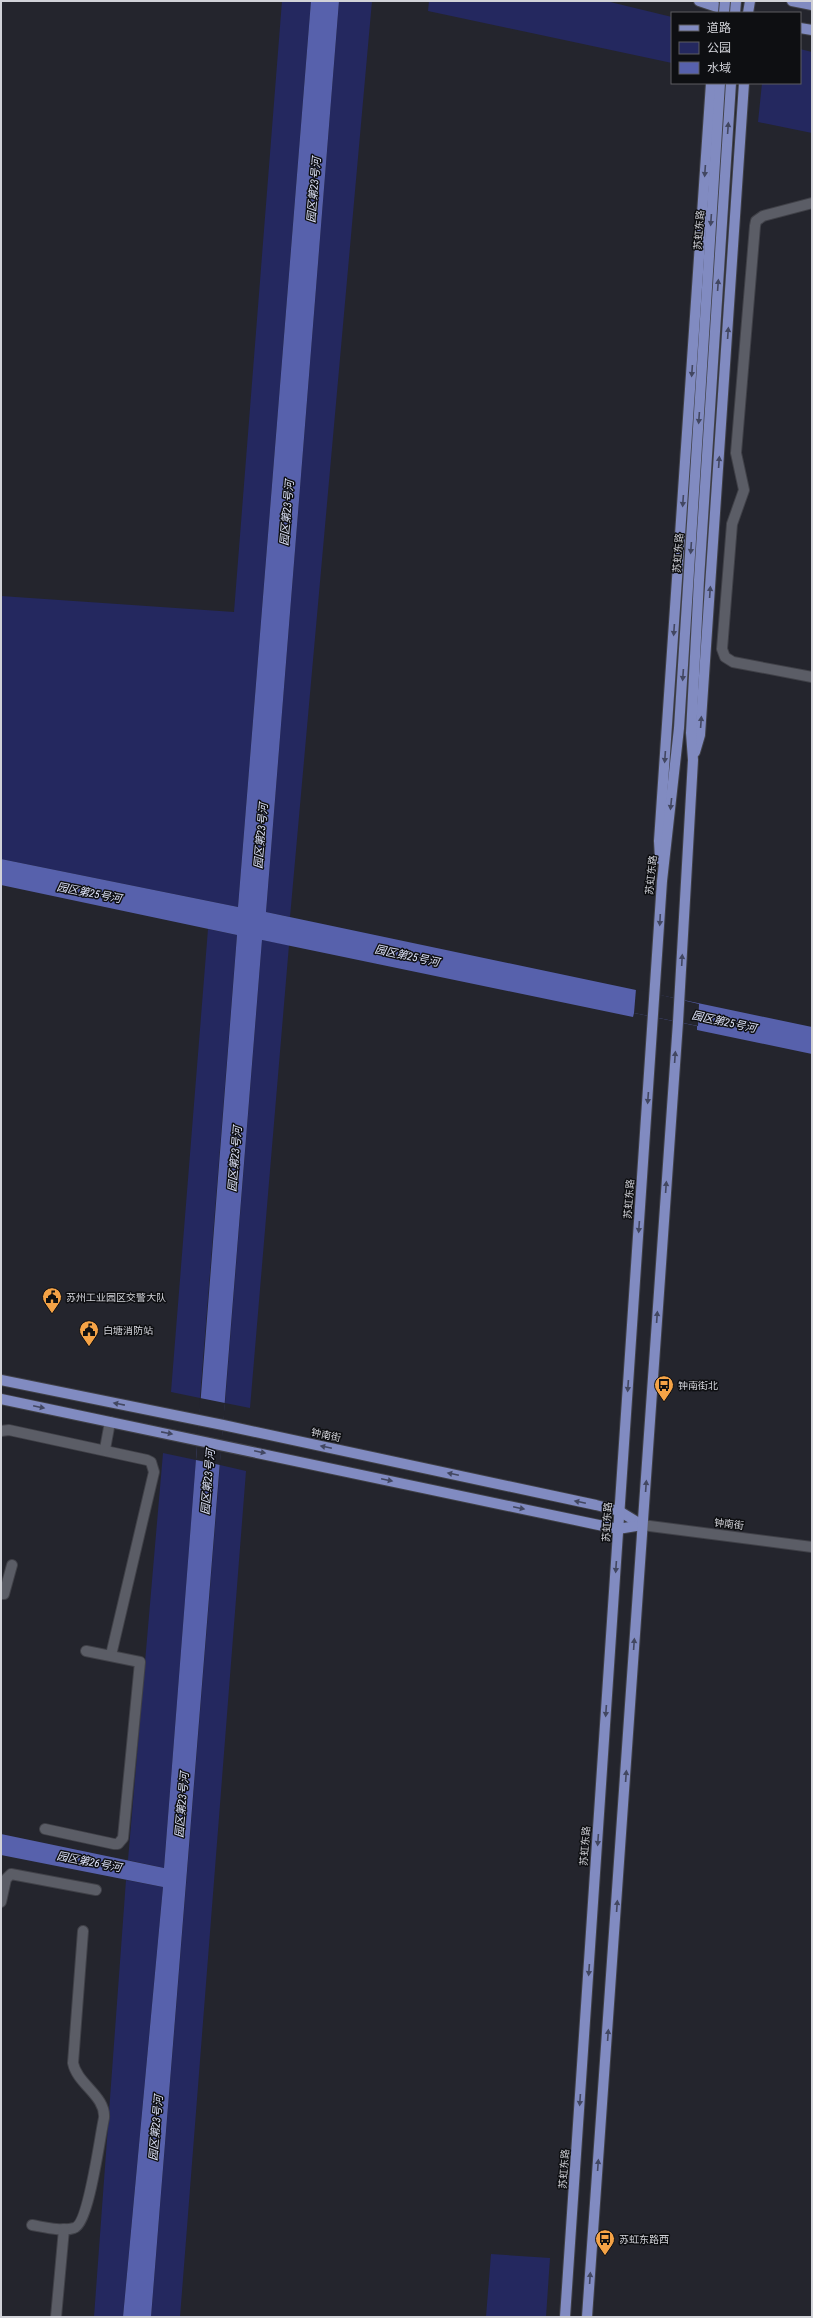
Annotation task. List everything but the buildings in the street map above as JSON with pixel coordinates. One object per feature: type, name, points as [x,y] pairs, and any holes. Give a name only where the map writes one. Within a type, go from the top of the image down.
[{"type":"main road","points":[[699,1],[733,12]]},
{"type":"main road","points":[[736,1],[736,12]]},
{"type":"main road","points":[[748,12],[750,1]]},
{"type":"main road","points":[[792,1],[812,5]]},
{"type":"main road","points":[[801,28],[812,30]]},
{"type":"main road","points":[[662,881],[659,841],[711,84]]},
{"type":"main road","name":"苏虹东路","points":[[565,2317],[662,881],[679,728],[720,84]]},
{"type":"main road","points":[[587,2317],[678,1022],[693,760],[691,733],[698,595],[731,84]]},
{"type":"main road","points":[[693,760],[700,735],[744,84]]},
{"type":"main road","name":"钟南街","points":[[1,1380],[223,1425],[619,1511],[642,1524]]},
{"type":"main road","name":"钟南街","points":[[1,1399],[618,1528],[642,1524]]},
{"type":"street","points":[[812,203],[763,216],[756,221],[736,453],[744,490],[732,524],[722,648],[725,657],[733,662],[812,677]]},
{"type":"street","points":[[105,1449],[110,1422]]},
{"type":"street","points":[[1,1431],[9,1430],[105,1449],[151,1462],[154,1472],[111,1655]]},
{"type":"street","name":"钟南街","points":[[642,1524],[812,1547]]},
{"type":"street","points":[[1,1594],[4,1594],[12,1565]]},
{"type":"street","points":[[45,1829],[114,1844],[118,1844],[123,1838],[140,1662],[86,1651]]},
{"type":"street","points":[[1,1902],[6,1879],[11,1874],[96,1890]]},
{"type":"street","points":[[32,2225],[73,2229],[79,2225],[86,2208],[104,2113],[100,2103],[74,2070],[73,2063],[83,1931]]},
{"type":"street","points":[[56,2317],[64,2228]]},
{"type":"green space","points":[[282,1],[311,1],[238,907],[1,859],[1,596],[234,612]]},
{"type":"green space","points":[[339,1],[372,1],[290,917],[266,912]]},
{"type":"green space","points":[[429,1],[606,1],[671,17],[671,63],[428,11]]},
{"type":"green space","points":[[801,49],[812,52],[812,133],[758,122],[762,84],[801,84]]},
{"type":"green space","points":[[208,929],[237,935],[200,1398],[171,1392]]},
{"type":"green space","points":[[262,940],[289,945],[250,1408],[225,1403]]},
{"type":"green space","points":[[163,1453],[196,1460],[164,1868],[128,1860]]},
{"type":"green space","points":[[220,1465],[246,1471],[180,2317],[151,2317]]},
{"type":"green space","points":[[126,1880],[163,1887],[123,2317],[94,2317]]},
{"type":"green space","points":[[491,2254],[550,2258],[546,2317],[486,2317]]},
{"type":"water","points":[[311,1],[339,1],[266,912],[812,1027],[812,1054],[697,1030],[697,1026],[634,1013],[633,1017],[262,940],[151,2317],[123,2317],[163,1887],[1,1855],[1,1834],[164,1868],[237,935],[1,885],[1,859],[238,907]]},
{"type":"pier","points":[[636,989],[699,1004],[698,1026],[634,1013]]},
{"type":"pier","points":[[200,1398],[225,1403],[220,1465],[196,1460]]},
{"type":"place","name":"苏州工业园区交警大队","points":[[52,1314]]},
{"type":"place","name":"白塘消防站","points":[[89,1347]]},
{"type":"place","name":"钟南街北","points":[[664,1402]]},
{"type":"place","name":"苏虹东路西","points":[[605,2256]]},
{"type":"water label","name":"园区第23号河","points":[[314,190]]},
{"type":"water label","name":"园区第23号河","points":[[287,513]]},
{"type":"water label","name":"园区第23号河","points":[[261,836]]},
{"type":"water label","name":"园区第25号河","points":[[89,893]]},
{"type":"water label","name":"园区第25号河","points":[[407,956]]},
{"type":"water label","name":"园区第25号河","points":[[724,1022]]},
{"type":"water label","name":"园区第23号河","points":[[235,1159]]},
{"type":"water label","name":"园区第23号河","points":[[208,1482]]},
{"type":"water label","name":"园区第23号河","points":[[182,1805]]},
{"type":"water label","name":"园区第26号河","points":[[89,1862]]},
{"type":"water label","name":"园区第23号河","points":[[156,2128]]}]
